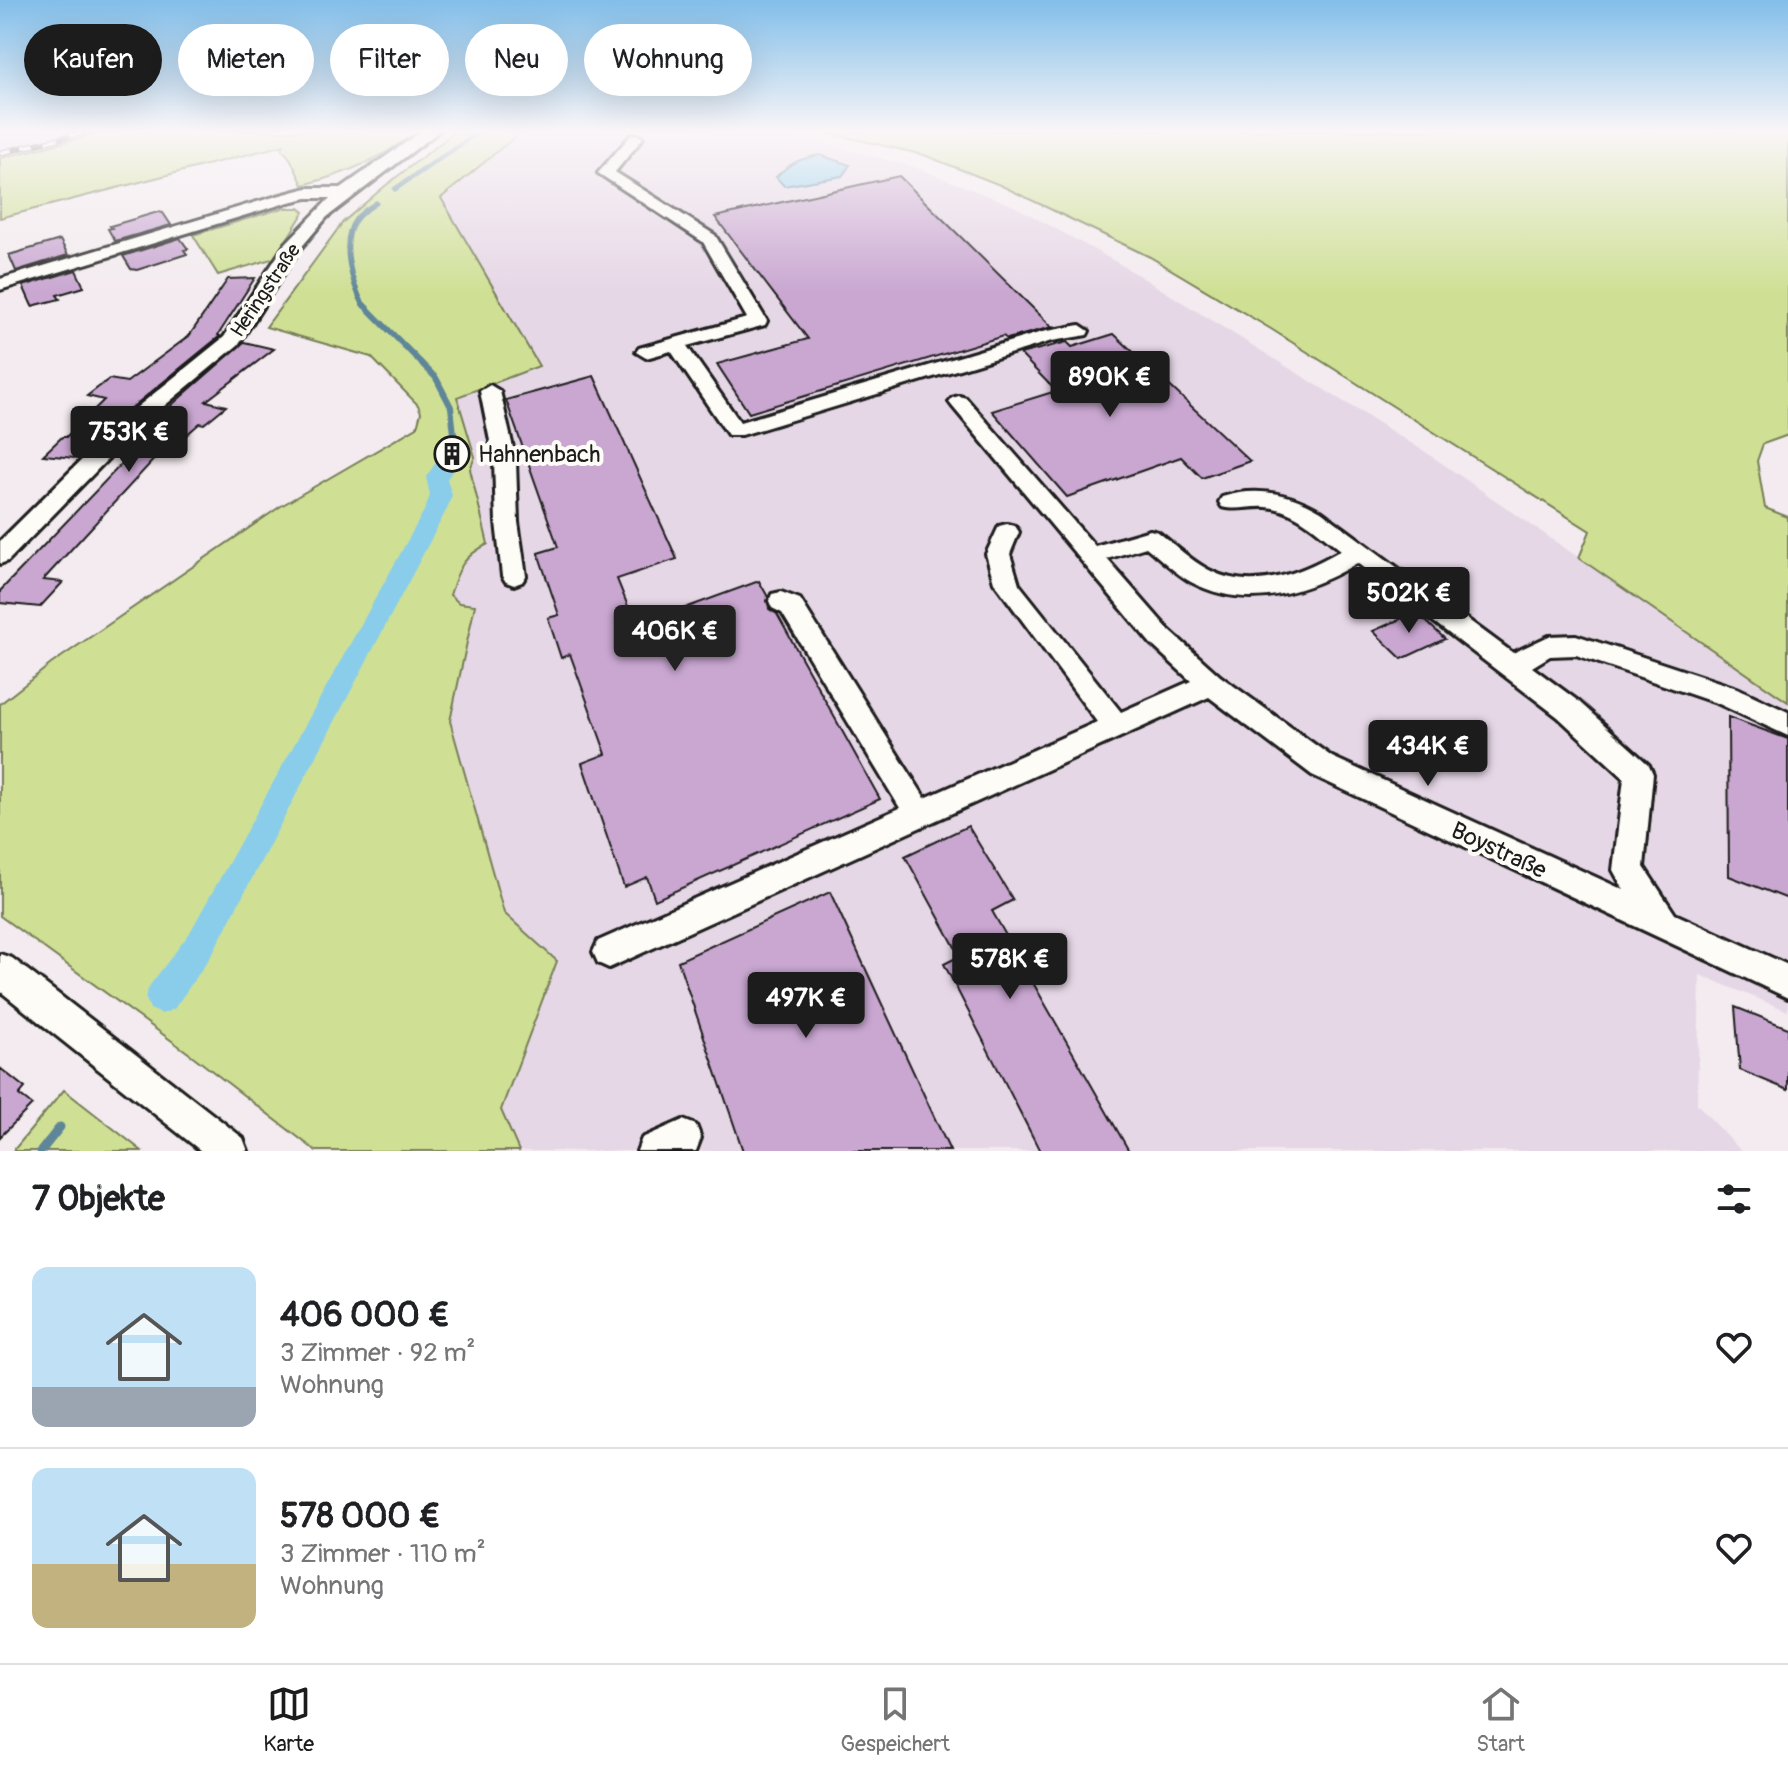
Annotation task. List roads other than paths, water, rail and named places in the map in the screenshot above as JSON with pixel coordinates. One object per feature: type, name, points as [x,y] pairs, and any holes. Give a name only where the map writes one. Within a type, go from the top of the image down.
[{"type":"street","name":"Heringstraße","points":[[0,555],[133,421],[231,341],[292,247],[321,214],[357,185]]},
{"type":"street","points":[[624,185],[709,239],[758,321],[646,352]]},
{"type":"street","points":[[0,285],[307,193],[365,194]]},
{"type":"street","points":[[676,344],[735,430],[1049,336],[1080,331]]},
{"type":"street","points":[[490,391],[505,461],[507,522],[514,576]]},
{"type":"street","name":"Boystraße","points":[[959,402],[1160,637],[1211,684],[1322,766],[1788,982]]},
{"type":"street","points":[[1230,502],[1253,498],[1286,501],[1358,551],[1568,709],[1639,774],[1628,870],[1664,925]]},
{"type":"street","points":[[1007,532],[996,555],[1000,573],[1116,726]]},
{"type":"street","points":[[1090,556],[1150,538],[1200,577],[1229,587],[1264,590],[1318,575],[1358,551]]},
{"type":"street","points":[[781,601],[791,606],[919,814]]},
{"type":"street","points":[[1513,668],[1541,646],[1561,643],[1576,645],[1728,696],[1788,725]]},
{"type":"street","points":[[609,952],[1211,684]]},
{"type":"street","points":[[0,970],[230,1151]]},
{"type":"waterway","name":"Hahnenbach","points":[[395,189],[401,185]]},
{"type":"waterway","name":"Hahnenbach","points":[[363,304],[352,275],[348,239],[356,219],[376,203]]},
{"type":"waterway","name":"Hahnenbach","points":[[363,304],[436,378],[451,407],[455,443]]},
{"type":"waterway","name":"Hahnenbach","points":[[437,477],[451,457]]},
{"type":"waterway","name":"Hahnenbach","points":[[162,997],[200,945],[436,509],[441,495],[438,483]]},
{"type":"waterway","name":"Hahnenbach","points":[[41,1151],[60,1127]]},
{"type":"place","name":"Hahnenbach","points":[[452,454]]}]
